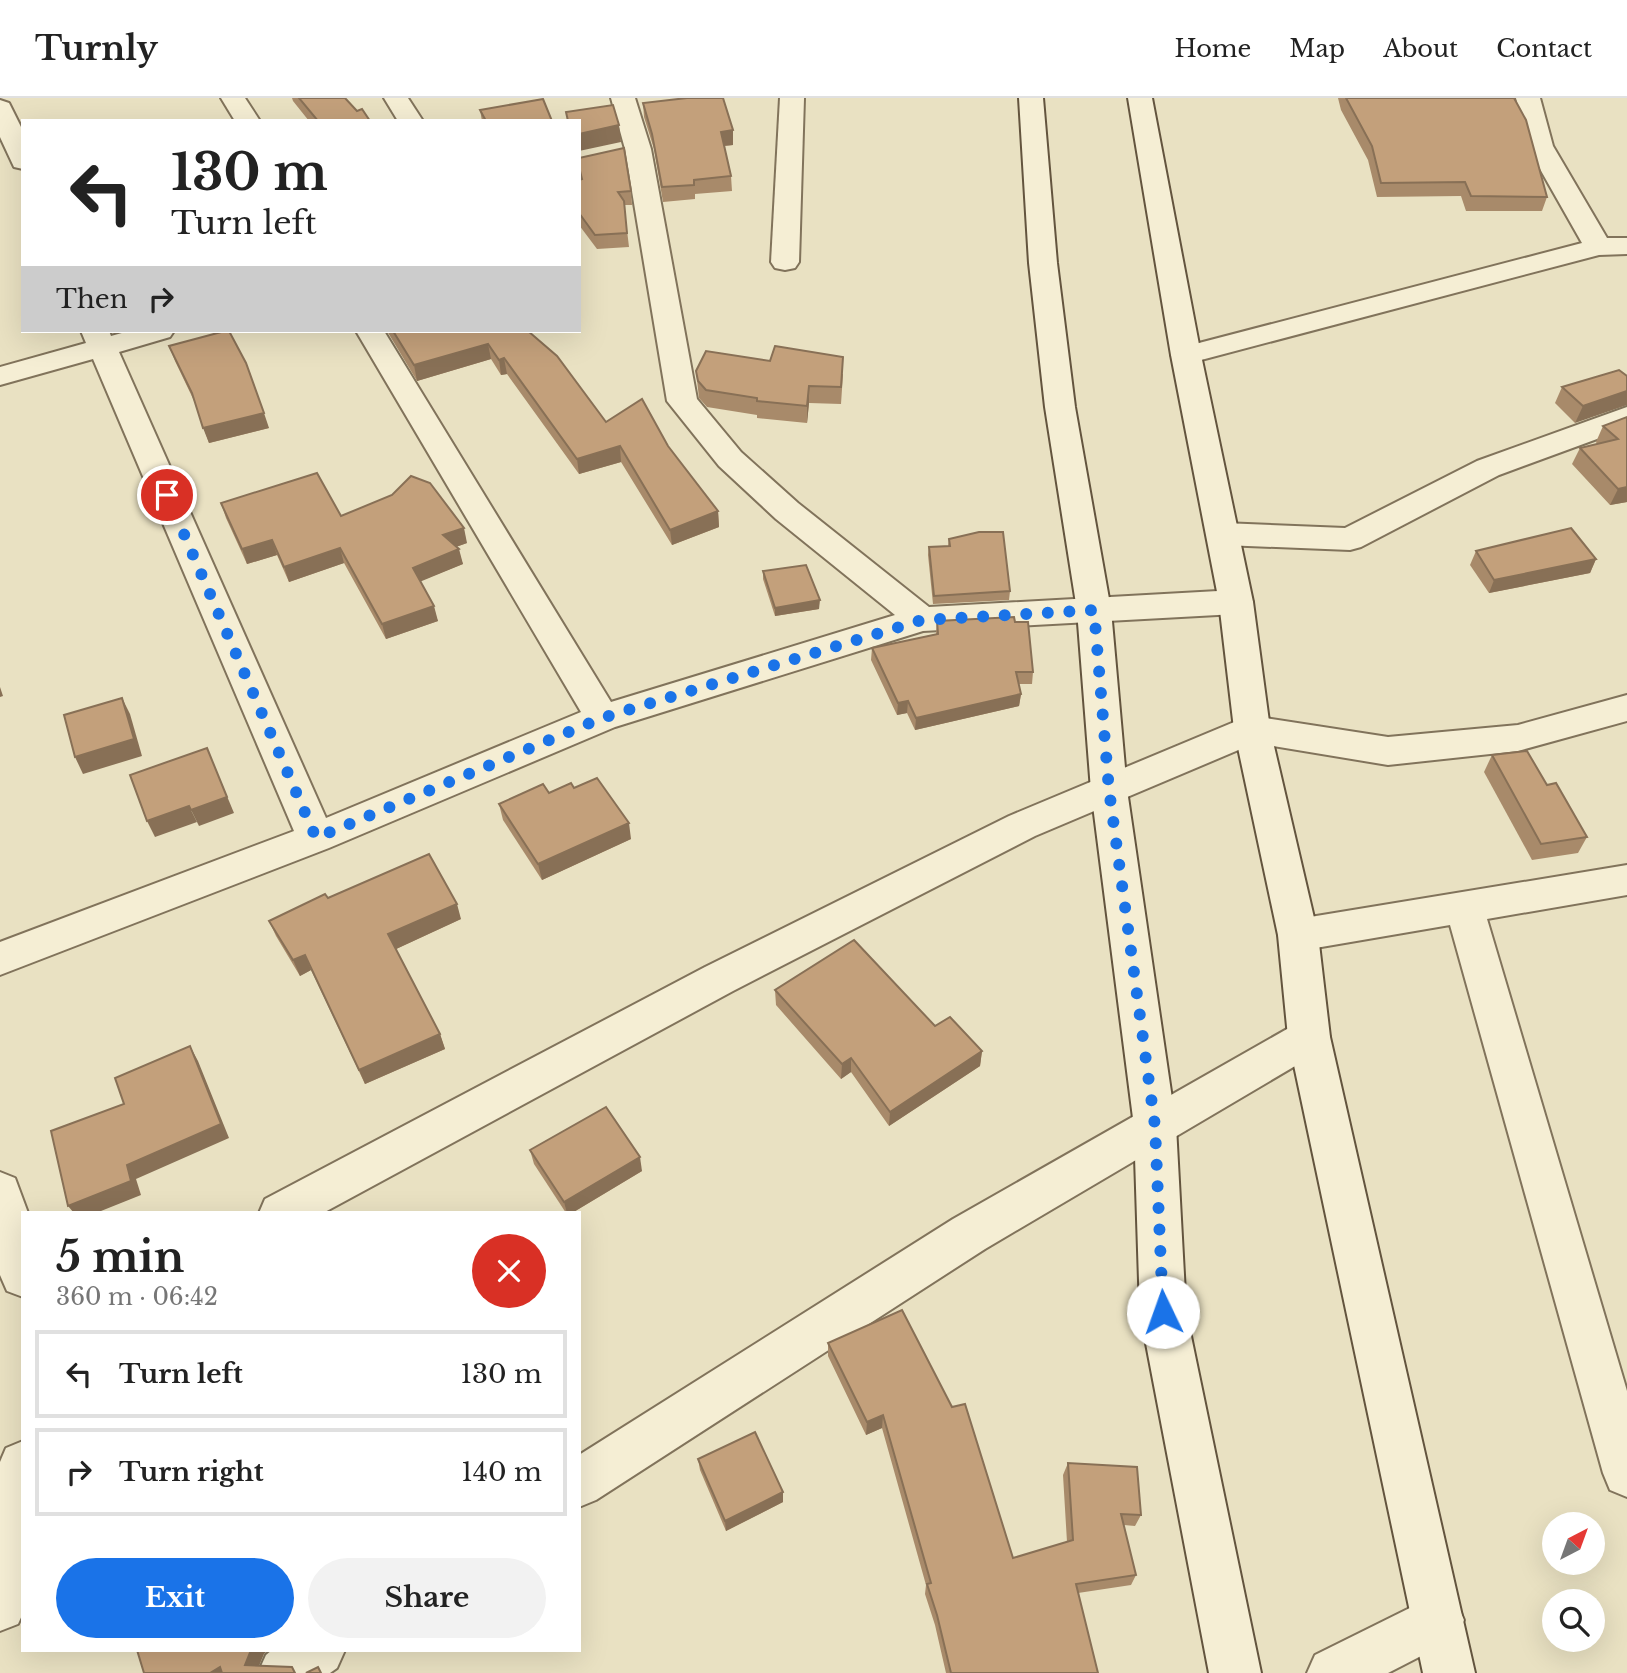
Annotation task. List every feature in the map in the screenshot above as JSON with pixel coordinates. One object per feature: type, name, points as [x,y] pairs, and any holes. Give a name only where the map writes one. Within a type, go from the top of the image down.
[{"type":"street","points":[[233,98],[247,119]]},
{"type":"street","points":[[396,98],[410,119]]},
{"type":"street","points":[[624,98],[626,152],[682,401],[730,459],[786,511],[922,620]]},
{"type":"street","points":[[785,262],[792,98]]},
{"type":"street","points":[[1031,98],[1043,263],[1060,407],[1094,610],[1109,790],[1155,1126],[1163,1312],[1235,1673]]},
{"type":"street","points":[[1140,98],[1186,355],[1236,602],[1252,729],[1298,935],[1309,1037],[1449,1673]]},
{"type":"street","points":[[1528,98],[1540,146],[1598,247]]},
{"type":"street","points":[[0,108],[21,156]]},
{"type":"street","points":[[1186,355],[1598,247],[1627,246]]},
{"type":"street","points":[[0,376],[99,339],[145,333]]},
{"type":"street","points":[[371,333],[602,718]]},
{"type":"street","points":[[99,339],[316,838]]},
{"type":"street","points":[[1223,534],[1350,539],[1488,468],[1555,441],[1627,417]]},
{"type":"street","points":[[0,959],[316,838],[602,718],[922,620],[1236,602]]},
{"type":"street","points":[[285,1211],[719,979],[1022,827],[1252,729],[1388,751],[1518,738],[1627,708]]},
{"type":"street","points":[[1298,935],[1627,880]]},
{"type":"street","points":[[1464,907],[1627,1474]]},
{"type":"street","points":[[581,1482],[969,1234],[1309,1037]]},
{"type":"street","points":[[0,1192],[21,1269]]},
{"type":"street","points":[[0,1606],[21,1477]]},
{"type":"street","points":[[1333,1673],[1438,1620]]},
{"type":"street","points":[[284,1673],[316,1652]]},
{"type":"building","points":[[299,98],[345,98],[357,111],[362,109],[369,119],[316,119]]},
{"type":"building","points":[[687,98],[723,98],[733,130],[721,132],[731,176],[694,180],[694,185],[662,187],[643,103]]},
{"type":"building","points":[[1346,98],[1514,98],[1526,120],[1547,197],[1471,196],[1465,182],[1381,183],[1372,146]]},
{"type":"building","points":[[543,99],[551,119],[485,119],[480,110]]},
{"type":"building","points":[[613,105],[619,125],[581,134],[581,119],[568,119],[566,112]]},
{"type":"building","points":[[624,148],[631,191],[618,192],[624,201],[627,233],[595,235],[581,216],[581,158]]},
{"type":"building","points":[[218,333],[230,333],[246,363],[264,413],[203,428],[192,393],[169,346]]},
{"type":"building","points":[[394,333],[530,333],[557,356],[606,422],[642,399],[668,446],[718,511],[670,530],[620,446],[577,459],[504,358],[499,360],[488,344],[414,365]]},
{"type":"building","points":[[775,346],[843,357],[841,387],[809,386],[807,406],[757,401],[757,398],[706,390],[698,381],[696,371],[706,351],[770,361]]},
{"type":"building","points":[[1619,370],[1627,376],[1627,391],[1583,406],[1562,387]]},
{"type":"building","points":[[1627,417],[1627,487],[1618,489],[1580,448],[1618,439],[1603,426]]},
{"type":"building","points":[[317,473],[341,516],[392,495],[411,476],[430,483],[464,528],[443,535],[459,549],[413,568],[434,606],[382,624],[340,548],[284,567],[272,540],[242,549],[221,503]]},
{"type":"building","points":[[1571,528],[1596,559],[1494,580],[1476,551]]},
{"type":"building","points":[[979,532],[1003,532],[1010,591],[934,596],[929,547],[950,546],[949,539]]},
{"type":"building","points":[[806,565],[820,600],[775,608],[763,571]]},
{"type":"building","points":[[1014,617],[1015,622],[1028,622],[1033,672],[1016,672],[1021,694],[916,718],[908,701],[898,703],[872,648],[938,634],[937,621]]},
{"type":"building","points":[[122,698],[134,739],[75,757],[64,715]]},
{"type":"building","points":[[207,748],[227,797],[191,810],[189,806],[147,821],[130,775]]},
{"type":"building","points":[[1527,751],[1547,785],[1556,783],[1587,837],[1541,844],[1492,755]]},
{"type":"building","points":[[597,778],[629,823],[538,864],[499,804],[543,784],[549,793],[571,783],[574,788]]},
{"type":"building","points":[[429,854],[457,904],[388,934],[440,1034],[359,1070],[305,955],[293,960],[269,921],[325,894],[328,898]]},
{"type":"building","points":[[854,940],[935,1026],[950,1017],[982,1051],[890,1112],[851,1058],[842,1064],[775,990]]},
{"type":"building","points":[[190,1046],[221,1124],[127,1165],[131,1181],[68,1206],[51,1131],[124,1104],[115,1078]]},
{"type":"building","points":[[606,1107],[640,1157],[564,1202],[530,1150]]},
{"type":"building","points":[[902,1310],[952,1407],[965,1404],[1013,1558],[1073,1540],[1068,1463],[1137,1467],[1141,1515],[1121,1514],[1136,1575],[1076,1584],[1098,1673],[951,1673],[927,1584],[931,1583],[883,1415],[867,1422],[828,1343]]},
{"type":"building","points":[[755,1432],[783,1492],[725,1521],[698,1459]]},
{"type":"building","points":[[138,1652],[250,1652],[245,1665],[292,1667],[295,1673],[222,1673],[220,1667],[210,1673],[144,1673]]},
{"type":"building","points":[[318,1667],[321,1673],[306,1673]]},
{"type":"route","points":[[167,495],[316,838],[602,718],[922,620],[1094,610],[1109,790],[1155,1126],[1163,1312]]}]
